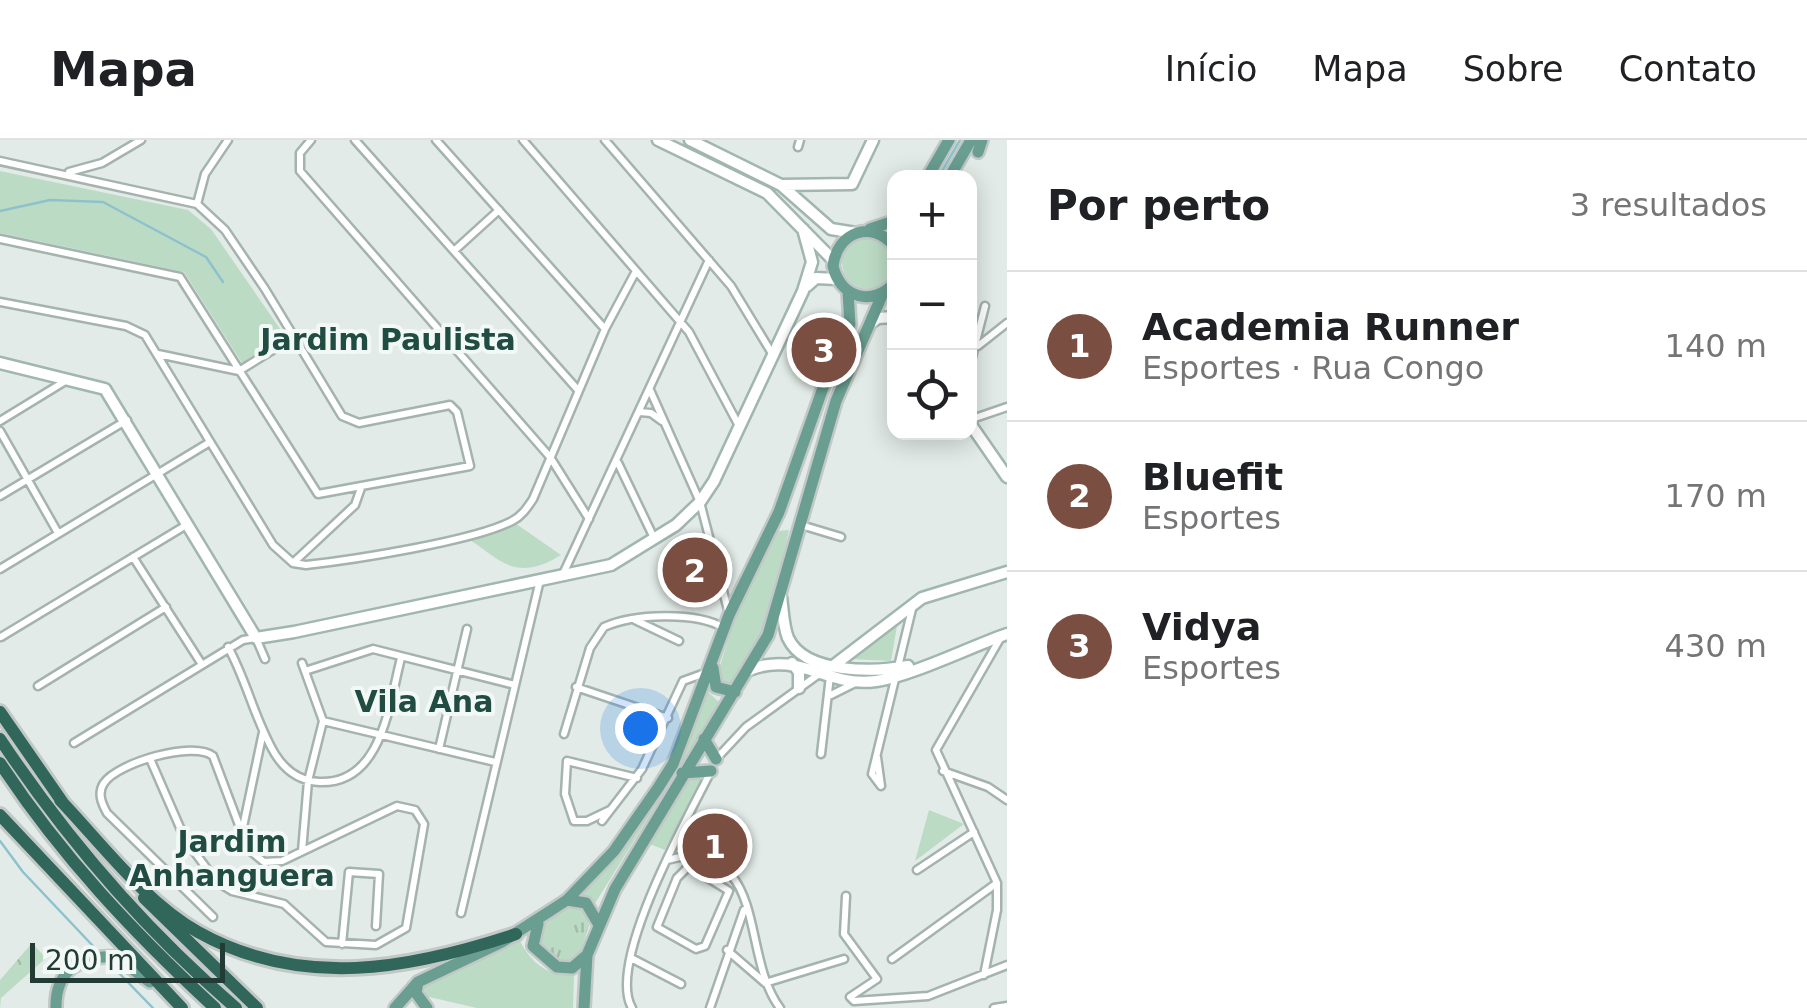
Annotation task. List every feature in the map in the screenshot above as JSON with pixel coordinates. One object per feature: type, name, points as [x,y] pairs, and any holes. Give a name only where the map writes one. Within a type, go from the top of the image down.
[{"type":"highway","points":[[0,712],[60,800],[130,884],[257,1008]]},
{"type":"highway","points":[[0,738],[95,866],[190,966],[236,1008]]},
{"type":"highway","points":[[0,764],[51,838],[114,911],[216,1008]]},
{"type":"highway","points":[[60,800],[166,908],[197,931],[245,953],[288,965],[366,970],[414,964],[516,934]]},
{"type":"highway","points":[[0,816],[182,1008]]},
{"type":"main road","points":[[932,170],[949,140]]},
{"type":"main road","points":[[956,170],[977,144]]},
{"type":"main road","points":[[887,223],[840,244],[833,260],[836,279],[848,292],[862,297],[887,291]]},
{"type":"main road","points":[[861,232],[887,239]]},
{"type":"main road","points":[[395,1008],[418,982],[516,934],[567,900],[614,851],[658,788],[698,700],[726,621],[770,533],[850,324],[848,292]]},
{"type":"main road","points":[[540,920],[532,941],[541,956],[565,969],[578,966],[682,773],[749,670],[781,598],[836,401],[867,327],[887,297]]},
{"type":"main road","points":[[770,533],[779,527],[791,531],[793,549]]},
{"type":"main road","points":[[712,664],[716,687],[735,692]]},
{"type":"main road","points":[[682,773],[714,765],[704,740]]},
{"type":"main road","points":[[567,900],[586,903],[599,925]]},
{"type":"main road","points":[[584,1008],[587,955]]},
{"type":"main road","points":[[56,1008],[58,986],[67,970],[98,956],[116,957],[171,998]]},
{"type":"main road","points":[[418,982],[416,993],[427,1008]]},
{"type":"street","points":[[62,173],[102,163],[142,140]]},
{"type":"street","points":[[197,204],[205,174],[228,140]]},
{"type":"street","points":[[311,140],[298,159],[300,171],[550,457],[589,519]]},
{"type":"street","points":[[354,140],[578,389]]},
{"type":"street","points":[[436,140],[605,329]]},
{"type":"street","points":[[523,140],[698,345],[740,426]]},
{"type":"street","points":[[605,140],[743,301],[774,356]]},
{"type":"street","points":[[658,140],[760,189],[833,260]]},
{"type":"street","points":[[690,140],[781,185],[832,229],[861,232]]},
{"type":"street","points":[[781,185],[852,184],[870,143]]},
{"type":"street","points":[[0,161],[197,204],[224,230],[349,420],[359,423],[450,406],[457,412],[470,466],[328,495],[312,491],[190,288],[173,272],[0,239]]},
{"type":"street","points":[[802,203],[827,185]]},
{"type":"street","points":[[456,250],[499,210]]},
{"type":"street","points":[[74,743],[201,663],[256,638],[611,565],[655,541],[700,502],[774,356],[812,262],[803,228]]},
{"type":"street","points":[[563,574],[709,260]]},
{"type":"street","points":[[0,302],[138,330],[157,354],[274,545],[293,563],[323,563],[500,526],[526,508],[605,329],[636,271]]},
{"type":"street","points":[[803,291],[816,278],[836,279]]},
{"type":"street","points":[[977,350],[985,306]]},
{"type":"street","points":[[867,327],[878,318],[887,318]]},
{"type":"street","points":[[978,347],[1007,323]]},
{"type":"street","points":[[157,354],[239,371],[295,336]]},
{"type":"street","points":[[0,363],[71,377],[105,389],[128,420],[266,659]]},
{"type":"street","points":[[0,422],[71,377]]},
{"type":"street","points":[[564,734],[576,688],[600,630],[634,620],[726,621],[700,502],[650,390]]},
{"type":"street","points":[[977,418],[1007,407]]},
{"type":"street","points":[[640,412],[651,412],[666,426]]},
{"type":"street","points":[[0,496],[128,420]]},
{"type":"street","points":[[0,431],[58,533]]},
{"type":"street","points":[[977,432],[1007,477]]},
{"type":"street","points":[[0,569],[210,442]]},
{"type":"street","points":[[617,462],[655,541]]},
{"type":"street","points":[[293,563],[356,505],[361,488]]},
{"type":"street","points":[[1,638],[188,524]]},
{"type":"street","points":[[800,525],[841,537]]},
{"type":"street","points":[[133,556],[201,663]]},
{"type":"street","points":[[632,1008],[625,988],[647,903],[714,765],[746,727],[828,672],[914,604],[1007,572]]},
{"type":"street","points":[[461,913],[540,579]]},
{"type":"street","points":[[781,598],[788,637],[828,672],[898,671],[1004,635]]},
{"type":"street","points":[[877,757],[888,701],[886,686],[898,671],[914,604]]},
{"type":"street","points":[[38,686],[166,607]]},
{"type":"street","points":[[895,618],[904,634]]},
{"type":"street","points":[[634,620],[679,641]]},
{"type":"street","points":[[439,749],[468,629]]},
{"type":"street","points":[[984,975],[997,910],[997,883],[936,750],[940,736],[1004,635]]},
{"type":"street","points":[[795,647],[784,653],[798,672],[799,688]]},
{"type":"street","points":[[228,648],[285,767],[308,781],[347,777],[361,768],[381,735],[401,658]]},
{"type":"street","points":[[302,851],[308,781],[323,720],[304,667],[366,650],[514,686]]},
{"type":"street","points":[[749,670],[788,662],[886,686]]},
{"type":"street","points":[[602,821],[636,778],[686,678],[701,677],[712,664]]},
{"type":"street","points":[[886,686],[898,671]]},
{"type":"street","points":[[821,754],[830,695],[828,672]]},
{"type":"street","points":[[830,695],[858,682]]},
{"type":"street","points":[[677,695],[691,687],[698,700]]},
{"type":"street","points":[[576,688],[668,718]]},
{"type":"street","points":[[323,720],[494,762]]},
{"type":"street","points":[[242,829],[264,729]]},
{"type":"street","points":[[151,761],[185,838],[208,871],[232,891],[272,897],[316,936],[342,944],[376,945],[406,928],[424,824],[415,810],[404,806],[364,820],[282,861],[256,857],[248,849],[213,756],[205,749],[184,747],[116,774],[104,782],[100,793],[107,813],[213,917]]},
{"type":"street","points":[[616,808],[587,821],[574,821],[565,794],[564,764],[571,759],[636,778]]},
{"type":"street","points":[[942,770],[988,787],[1007,800]]},
{"type":"street","points":[[685,822],[683,842],[733,877],[765,983],[780,1008]]},
{"type":"street","points":[[917,870],[974,832]]},
{"type":"street","points":[[666,860],[679,854],[700,856]]},
{"type":"street","points":[[700,856],[700,873],[728,891],[703,948],[658,930],[677,878],[700,856]]},
{"type":"street","points":[[342,944],[349,872],[379,874],[376,926]]},
{"type":"street","points":[[892,958],[997,883]]},
{"type":"street","points":[[846,896],[844,934],[877,979],[854,991],[851,999],[928,996],[1007,965]]},
{"type":"street","points":[[647,903],[663,910]]},
{"type":"street","points":[[710,1008],[744,910]]},
{"type":"street","points":[[727,950],[765,983]]},
{"type":"street","points":[[631,958],[681,984]]},
{"type":"street","points":[[765,983],[844,959]]},
{"type":"street","points":[[994,1008],[1007,1006]]},
{"type":"green space","points":[[0,171],[188,210],[211,229],[285,336],[242,363],[184,272],[0,233]]},
{"type":"green space","points":[[868,237],[886,245],[886,281],[868,289],[850,281],[842,263],[850,245]]},
{"type":"green space","points":[[512,521],[561,555],[520,568],[499,560],[463,535]]},
{"type":"green space","points":[[789,530],[775,599],[777,610],[733,683],[722,684],[717,675],[737,612],[778,531]]},
{"type":"green space","points":[[894,622],[897,626],[891,661],[849,659]]},
{"type":"green space","points":[[707,691],[720,703],[594,905],[582,895],[668,774]]},
{"type":"green space","points":[[685,777],[705,777],[665,850],[647,843]]},
{"type":"green space","points":[[929,810],[964,824],[915,861]]},
{"type":"green space","points":[[568,908],[584,910],[589,925],[578,962],[562,964],[540,952],[537,929]]},
{"type":"green space","points":[[519,939],[541,966],[574,975],[573,1008],[477,1008],[425,996],[425,985]]},
{"type":"green space","points":[[32,943],[46,958],[1,998],[0,1008],[0,980]]},
{"type":"waterway","points":[[943,170],[960,140]]},
{"type":"waterway","points":[[0,211],[50,200],[103,202],[206,257],[223,282]]},
{"type":"waterway","points":[[0,841],[23,872],[93,946]]},
{"type":"waterway","points":[[115,969],[153,1008]]},
{"type":"place","name":"Vidya","points":[[824,350]]},
{"type":"place","name":"Bluefit","points":[[695,570]]},
{"type":"place","name":"Academia Runner","points":[[715,846]]},
{"type":"district","name":"Jardim Paulista","points":[[388,340]]},
{"type":"district","name":"Vila Ana","points":[[424,702]]},
{"type":"district","name":"Jardim Anhanguera","points":[[232,859]]}]
